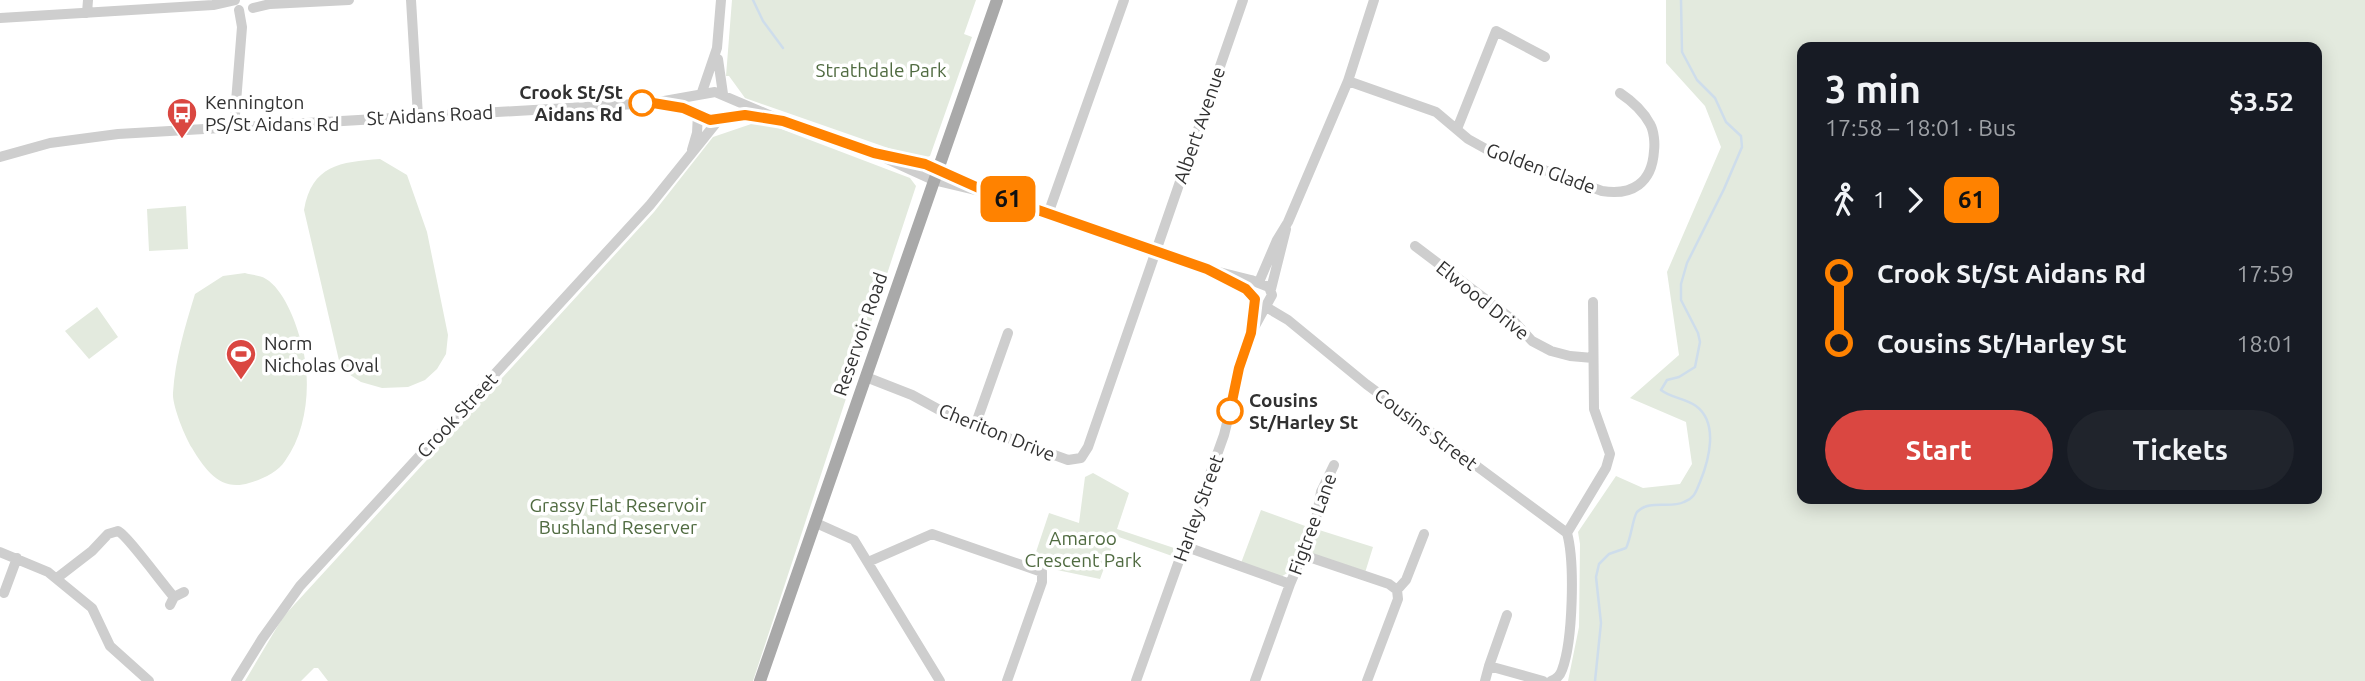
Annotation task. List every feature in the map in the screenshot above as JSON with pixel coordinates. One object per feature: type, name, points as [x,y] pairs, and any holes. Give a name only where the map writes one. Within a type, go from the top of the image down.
[{"type":"main road","name":"Reservoir Road","points":[[760,681],[997,0]]},
{"type":"street","points":[[88,0],[88,13]]},
{"type":"street","points":[[0,18],[349,0]]},
{"type":"street","points":[[411,0],[418,116]]},
{"type":"street","points":[[721,0],[717,48],[725,108],[721,118]]},
{"type":"street","points":[[1048,214],[1125,0]]},
{"type":"street","name":"Albert Avenue","points":[[1155,251],[1243,0]]},
{"type":"street","points":[[1259,282],[1288,222],[1348,81],[1374,0]]},
{"type":"street","points":[[234,127],[245,5]]},
{"type":"street","points":[[1457,129],[1496,31],[1545,57]]},
{"type":"street","points":[[717,48],[702,93],[696,101],[698,114],[710,120],[745,115],[783,121]]},
{"type":"street","name":"Golden Glade","points":[[1348,81],[1436,112],[1468,139],[1486,149],[1602,191],[1618,194],[1641,184],[1651,167],[1654,143],[1652,126],[1632,101],[1620,93]]},
{"type":"street","points":[[702,93],[710,91],[723,95],[783,121],[1048,214],[1207,269],[1259,282],[1271,291],[1288,222]]},
{"type":"street","name":"St Aidans Road","points":[[0,157],[50,143],[94,137],[653,103],[702,93]]},
{"type":"street","name":"St Aidans Road","points":[[653,103],[683,108],[698,114]]},
{"type":"street","name":"Crook Street","points":[[689,157],[697,133],[698,114]]},
{"type":"street","name":"Crook Street","points":[[236,681],[267,631],[306,579],[643,213],[721,118]]},
{"type":"street","name":"Elwood Drive","points":[[1415,246],[1513,320],[1532,341],[1551,351],[1593,358]]},
{"type":"street","name":"Cheriton Drive","points":[[866,377],[912,395],[948,416],[1068,460],[1081,458],[1155,251]]},
{"type":"street","points":[[1207,269],[1246,289],[1255,297]]},
{"type":"street","name":"Harley Street","points":[[1251,333],[1259,282]]},
{"type":"street","name":"Harley Street","points":[[1136,681],[1227,424],[1239,368],[1251,333],[1266,307],[1271,291]]},
{"type":"street","name":"Cousins Street","points":[[1271,291],[1288,320]]},
{"type":"street","name":"Cousins Street","points":[[1255,297],[1288,320],[1366,384],[1567,533]]},
{"type":"street","points":[[1551,681],[1557,679],[1562,671],[1570,629],[1571,546],[1567,533],[1606,468],[1610,454],[1594,409],[1593,302]]},
{"type":"street","points":[[975,426],[1008,333]]},
{"type":"street","name":"Figtree Lane","points":[[1255,681],[1290,584],[1315,525],[1321,492],[1334,464]]},
{"type":"street","points":[[816,523],[851,537],[940,681]]},
{"type":"street","points":[[57,578],[92,551],[108,534],[123,528],[176,598]]},
{"type":"street","points":[[868,562],[932,534],[1042,572],[1042,582],[1007,681]]},
{"type":"street","points":[[1397,590],[1406,580],[1424,534]]},
{"type":"street","name":"Figtree Lane","points":[[1184,546],[1290,584]]},
{"type":"street","points":[[0,552],[44,570],[92,608],[110,646],[149,681]]},
{"type":"street","points":[[1303,555],[1389,584],[1397,590],[1398,599],[1367,681]]},
{"type":"street","points":[[4,594],[17,558]]},
{"type":"street","points":[[1485,681],[1507,615]]},
{"type":"street","points":[[1489,666],[1543,681]]},
{"type":"green space","name":"Strathdale Park","points":[[732,0],[976,0],[964,34],[972,37],[930,156],[921,159],[914,157],[745,98],[729,76],[726,76]]},
{"type":"green space","points":[[1666,0],[2365,0],[2365,681],[1568,681],[1579,627],[1578,532],[1616,476],[1643,488],[1680,484],[1692,464],[1686,422],[1630,398],[1679,355],[1667,272],[1721,147],[1705,106],[1666,63]]},
{"type":"green space","name":"Grassy Flat Reservoir Bushland Reserver","points":[[760,121],[910,178],[916,186],[753,681],[328,681],[318,668],[314,668],[301,681],[245,681],[283,617],[654,212],[713,137]]},
{"type":"green space","points":[[380,159],[407,175],[427,232],[448,335],[446,354],[437,369],[425,380],[408,387],[382,388],[361,382],[341,369],[304,210],[308,195],[321,175],[340,165]]},
{"type":"green space","points":[[186,206],[188,249],[149,251],[147,209]]},
{"type":"green space","name":"Norm Nicholas Oval","points":[[245,273],[266,279],[278,290],[288,306],[304,353],[307,385],[299,433],[285,461],[269,475],[239,485],[222,482],[202,464],[183,429],[173,393],[178,355],[195,294],[223,276]]},
{"type":"green space","points":[[97,307],[118,337],[89,359],[65,331]]},
{"type":"green space","name":"Amaroo Crescent Park","points":[[1093,473],[1129,493],[1117,529],[1174,548],[1172,556],[1116,536],[1100,579],[1057,570],[1051,562],[1034,558],[1049,513],[1079,523],[1085,477]]},
{"type":"green space","points":[[1261,510],[1308,527],[1289,572],[1279,578],[1241,563]]},
{"type":"green space","points":[[1316,529],[1373,547],[1364,576],[1306,555]]},
{"type":"waterway","points":[[753,0],[763,21],[783,48]]},
{"type":"waterway","points":[[1595,681],[1601,623],[1596,577],[1599,564],[1609,554],[1626,548],[1637,512],[1642,508],[1678,504],[1693,496],[1709,453],[1710,432],[1703,413],[1692,403],[1661,390],[1667,380],[1679,377],[1695,367],[1700,342],[1681,300],[1681,284],[1687,263],[1742,147],[1741,136],[1726,122],[1715,98],[1697,80],[1682,52],[1681,0]]},
{"type":"bus line","name":"61","points":[[642,103],[683,108],[710,120],[745,115],[783,121],[874,153],[925,164],[992,194],[1207,269],[1246,289],[1255,299],[1254,318],[1230,411]]},
{"type":"place","name":"Crook St/St Aidans Rd","points":[[642,103]]},
{"type":"place","name":"Kennington PS/St Aidans Rd","points":[[182,140]]},
{"type":"place","name":"Norm Nicholas Oval","points":[[241,381]]},
{"type":"place","name":"Cousins St/Harley St","points":[[1230,411]]}]
